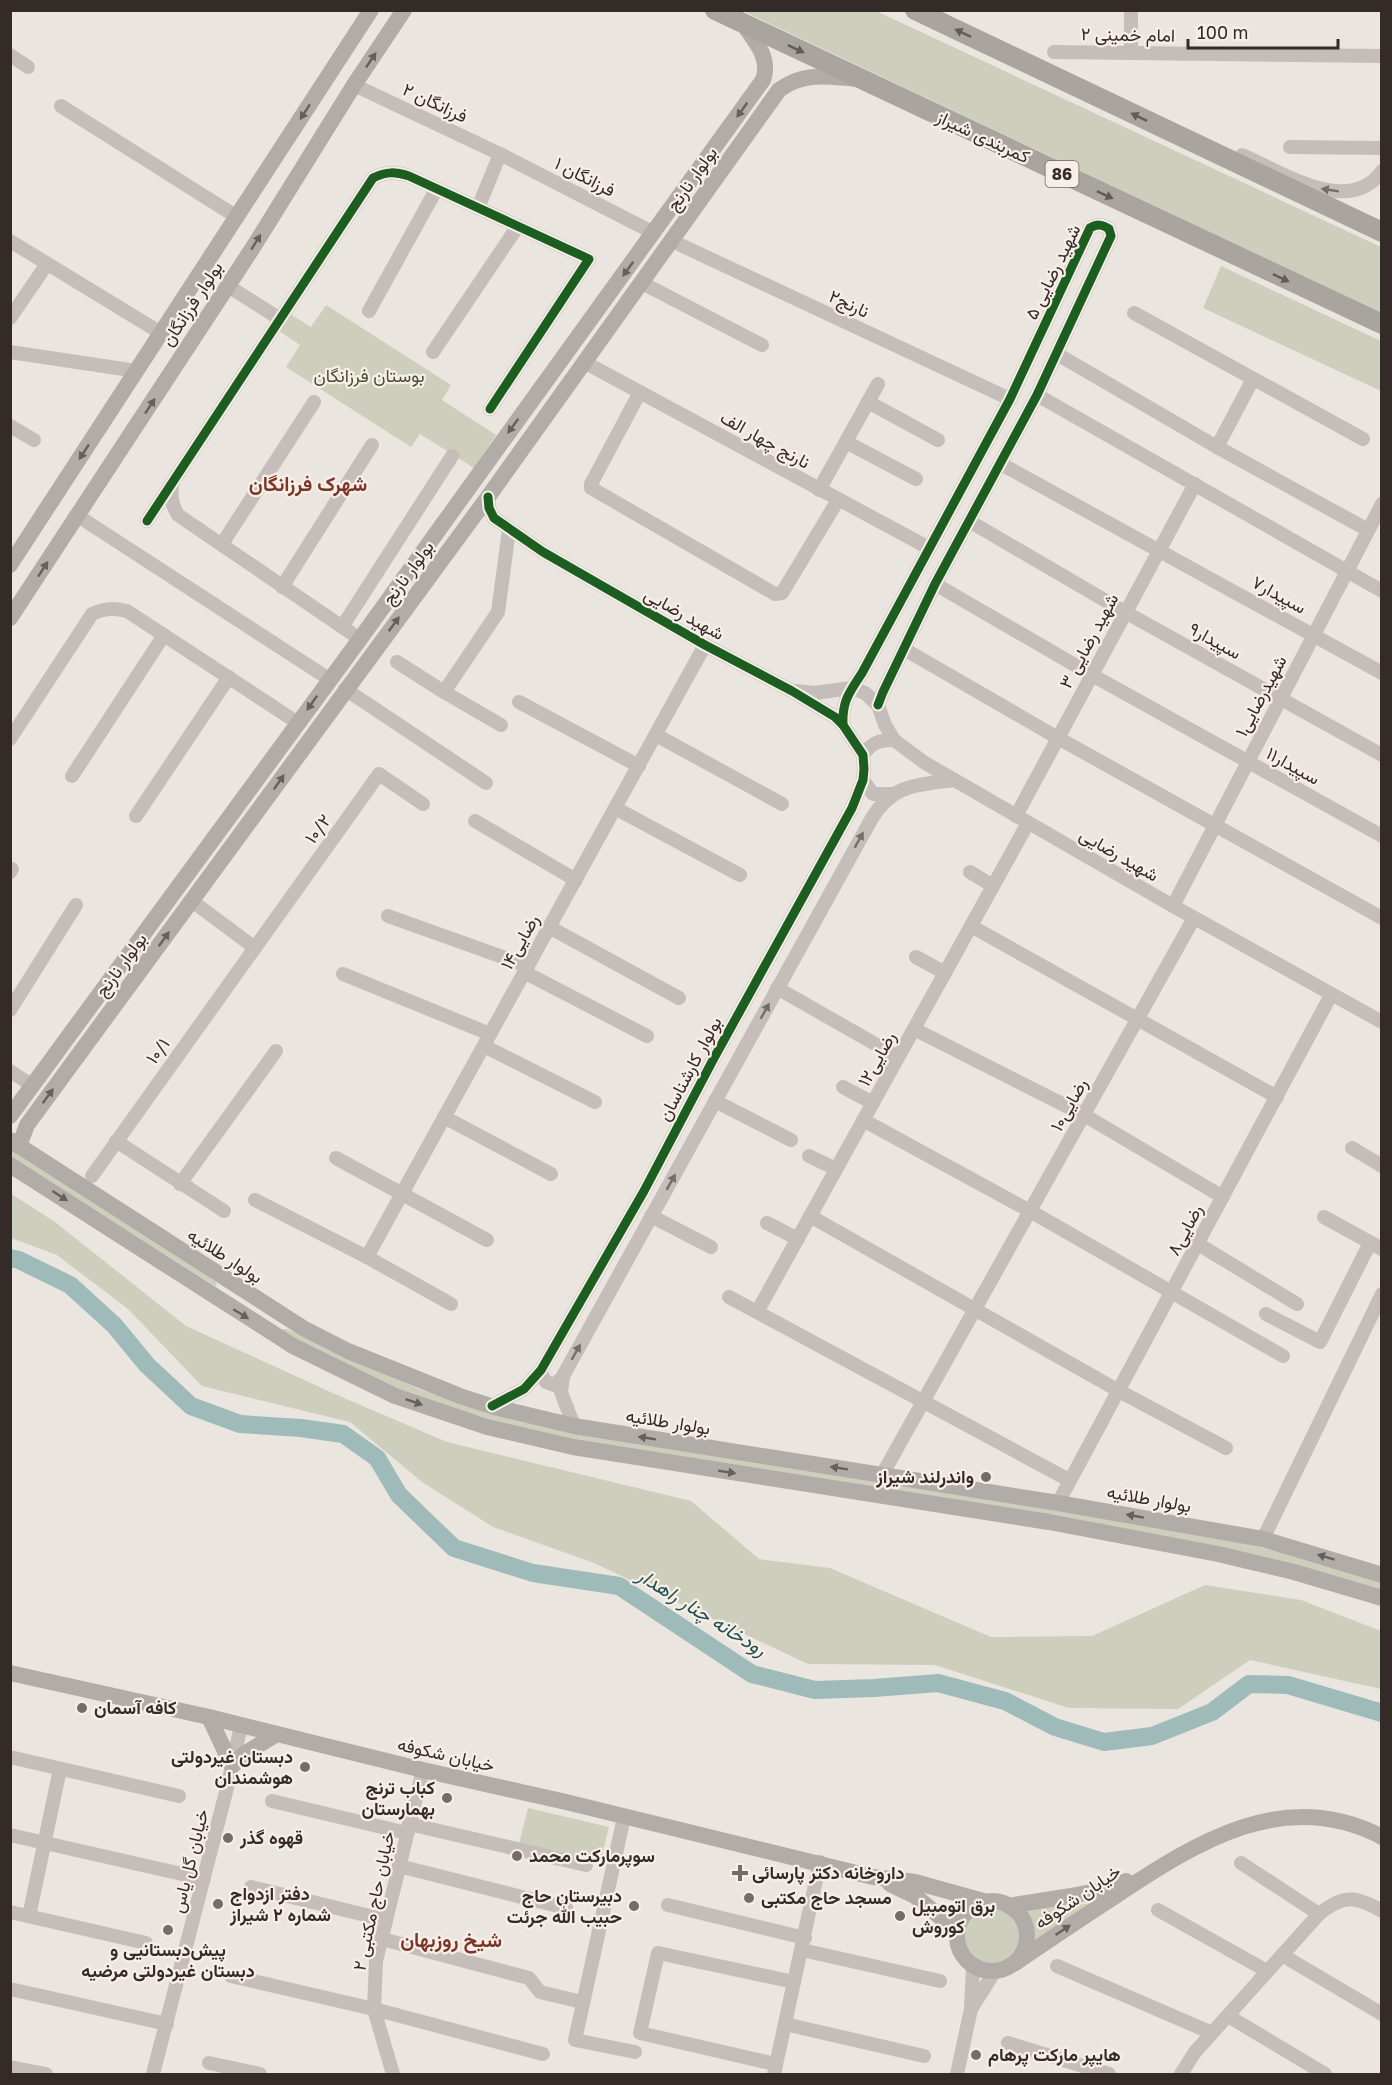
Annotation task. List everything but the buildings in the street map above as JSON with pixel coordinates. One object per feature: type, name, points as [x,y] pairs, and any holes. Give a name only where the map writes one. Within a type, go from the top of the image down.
[{"type":"highway","name":"کمربندی شیراز","points":[[716,10],[1382,324]]},
{"type":"highway","points":[[915,10],[1382,232]]},
{"type":"main road","name":"بولوار فرزانگان","points":[[10,564],[371,10]]},
{"type":"main road","name":"بولوار فرزانگان","points":[[10,618],[228,286],[354,85],[404,10]]},
{"type":"main road","points":[[743,24],[766,62],[767,70],[763,80]]},
{"type":"main road","name":"بولوار نارنج","points":[[15,1143],[345,689],[488,497],[779,90],[792,80],[808,76],[859,79]]},
{"type":"main road","points":[[763,80],[773,77],[777,80],[779,90]]},
{"type":"main road","name":"بولوار نارنج","points":[[11,1116],[360,639],[763,80]]},
{"type":"main road","points":[[246,795],[261,807]]},
{"type":"main road","points":[[11,1116],[16,1126],[27,1125]]},
{"type":"main road","name":"بولوار طلائیه","points":[[15,1143],[303,1328],[348,1351],[402,1374],[492,1406],[574,1426],[1058,1503],[1263,1539],[1382,1575]]},
{"type":"main road","points":[[10,1165],[293,1346],[395,1396],[487,1427],[573,1447],[1037,1520],[1218,1554],[1294,1572],[1382,1598]]},
{"type":"main road","points":[[221,1302],[233,1285]]},
{"type":"main road","name":"خیابان شکوفه","points":[[10,1672],[209,1717],[873,1876],[915,1882],[987,1902]]},
{"type":"main road","points":[[209,1717],[232,1766],[244,1754],[277,1734]]},
{"type":"main road","name":"خیابان شکوفه","points":[[1009,1906],[1059,1900],[1106,1889],[1162,1864],[1217,1835],[1243,1825],[1283,1818],[1336,1821],[1382,1837]]},
{"type":"main road","name":"خیابان شکوفه","points":[[1015,1963],[1162,1864]]},
{"type":"main road","name":"خیابان شکوفه","points":[[873,1876],[915,1896],[957,1931]]},
{"type":"main road","points":[[997,1902],[1009,1906],[1021,1918],[1027,1932],[1024,1949],[1015,1963],[1006,1968],[985,1971],[973,1966],[960,1951],[957,1931],[961,1920],[969,1910],[979,1904],[997,1902]]},
{"type":"street","points":[[1131,10],[1131,52]]},
{"type":"street","name":"امام خمینی ۲","points":[[1054,52],[1382,56]]},
{"type":"street","points":[[10,55],[28,67]]},
{"type":"street","name":"فرزانگان ۲","points":[[354,85],[500,154]]},
{"type":"street","points":[[61,106],[237,217]]},
{"type":"street","points":[[1162,129],[1224,148],[1317,188],[1333,192],[1357,190],[1380,179]]},
{"type":"street","points":[[1290,147],[1382,148]]},
{"type":"street","points":[[478,208],[500,154]]},
{"type":"street","name":"فرزانگان ۱","points":[[500,154],[654,232]]},
{"type":"street","points":[[147,521],[374,178],[385,172],[409,176],[589,259],[490,410]]},
{"type":"street","points":[[369,311],[436,190]]},
{"type":"street","name":"شهید رضایی ۵","points":[[843,725],[843,708],[852,688],[1010,399],[1090,228],[1096,224],[1104,226],[1109,229],[1111,236],[1057,354],[1001,464],[935,584],[878,705]]},
{"type":"street","points":[[433,352],[518,226]]},
{"type":"street","points":[[10,241],[161,333]]},
{"type":"street","name":"نارنج۲","points":[[672,241],[1010,399]]},
{"type":"street","points":[[10,318],[48,264]]},
{"type":"street","points":[[642,283],[762,345]]},
{"type":"street","points":[[228,286],[280,319]]},
{"type":"street","points":[[1134,313],[1363,439]]},
{"type":"street","points":[[10,352],[137,371]]},
{"type":"street","points":[[1057,354],[1217,447],[1368,530]]},
{"type":"street","name":"نارنج چهار الف","points":[[584,362],[929,548]]},
{"type":"street","points":[[1217,447],[1253,379]]},
{"type":"street","points":[[819,490],[878,384]]},
{"type":"street","points":[[640,392],[591,484],[591,488],[775,594],[782,593],[838,500]]},
{"type":"street","points":[[1037,395],[1382,591]]},
{"type":"street","points":[[222,544],[314,402]]},
{"type":"street","points":[[868,402],[938,440]]},
{"type":"street","points":[[10,426],[34,440]]},
{"type":"street","points":[[846,442],[916,479]]},
{"type":"street","points":[[282,587],[372,445]]},
{"type":"street","points":[[342,627],[452,456]]},
{"type":"street","name":"سپیدار۷","points":[[1001,464],[1382,673]]},
{"type":"street","points":[[172,483],[171,498],[178,515],[360,639]]},
{"type":"street","name":"شهید رضایی ۳","points":[[1022,820],[1058,738],[1195,484]]},
{"type":"street","name":"شهید رضایی","points":[[488,497],[489,508],[494,518],[543,552],[705,645],[792,691],[835,717],[843,725]]},
{"type":"street","name":"شهیدرضایی۱","points":[[1173,906],[1382,504]]},
{"type":"street","points":[[78,516],[329,679]]},
{"type":"street","name":"سپیدار۹","points":[[969,521],[1125,612],[1382,755]]},
{"type":"street","points":[[444,692],[498,612],[509,530]]},
{"type":"street","name":"سپیدار۱۱","points":[[935,584],[1092,675],[1382,836]]},
{"type":"street","points":[[10,739],[92,614],[101,609],[112,608],[127,611],[298,723]]},
{"type":"street","points":[[72,776],[164,635]]},
{"type":"street","name":"رضایی۱۴","points":[[367,1257],[705,645]]},
{"type":"street","points":[[876,647],[902,654],[1382,918]]},
{"type":"street","points":[[397,662],[501,725]]},
{"type":"street","points":[[136,816],[229,677]]},
{"type":"street","points":[[852,688],[865,693],[878,705]]},
{"type":"street","name":"شهید رضایی","points":[[792,691],[814,693],[852,688]]},
{"type":"street","points":[[345,689],[486,783]]},
{"type":"street","points":[[519,702],[639,766]]},
{"type":"street","name":"شهید رضایی","points":[[878,705],[885,725],[894,740],[925,763],[1194,918],[1382,1022]]},
{"type":"street","points":[[843,725],[863,755],[875,742],[894,740]]},
{"type":"street","points":[[656,735],[782,804]]},
{"type":"street","name":"بولوار کارشناسان","points":[[492,1406],[524,1389],[540,1372],[644,1191],[714,1058],[852,808],[863,780],[863,755]]},
{"type":"street","points":[[915,786],[924,774],[925,763]]},
{"type":"street","name":"۱۰/۲","points":[[255,948],[380,774],[423,804]]},
{"type":"street","points":[[863,780],[873,794],[891,794],[915,786],[954,780]]},
{"type":"street","name":"بولوار کارشناسان","points":[[563,1377],[872,819],[880,805],[891,794]]},
{"type":"street","points":[[852,808],[862,804],[867,805],[872,819]]},
{"type":"street","points":[[615,808],[740,875]]},
{"type":"street","name":"رضایی۱۲","points":[[757,1312],[993,886],[1022,820]]},
{"type":"street","points":[[475,821],[576,880]]},
{"type":"street","points":[[970,872],[993,886]]},
{"type":"street","points":[[192,900],[255,948]]},
{"type":"street","points":[[10,1010],[76,905]]},
{"type":"street","points":[[388,916],[526,969],[647,1036]]},
{"type":"street","name":"رضایی۱۰","points":[[882,1475],[1194,918]]},
{"type":"street","points":[[971,926],[1276,1097]]},
{"type":"street","points":[[549,927],[679,998]]},
{"type":"street","name":"۱۰/۱","points":[[92,1176],[255,948]]},
{"type":"street","points":[[916,957],[945,973]]},
{"type":"street","points":[[343,974],[487,1040],[595,1102]]},
{"type":"street","points":[[777,988],[898,1057]]},
{"type":"street","name":"رضایی۸","points":[[1058,1503],[1068,1480],[1119,1391],[1331,995]]},
{"type":"street","points":[[914,1029],[1084,1115],[1223,1197]]},
{"type":"street","points":[[180,1184],[276,1051]]},
{"type":"street","points":[[10,1071],[33,1086]]},
{"type":"street","points":[[843,1087],[873,1103]]},
{"type":"street","points":[[715,1101],[791,1140]]},
{"type":"street","points":[[444,1117],[551,1174]]},
{"type":"street","points":[[863,1120],[1030,1211],[1283,1356]]},
{"type":"street","points":[[116,1141],[224,1212]]},
{"type":"street","points":[[1352,1148],[1382,1166]]},
{"type":"street","points":[[809,1156],[836,1170]]},
{"type":"street","points":[[336,1158],[487,1240]]},
{"type":"street","points":[[255,1200],[367,1257],[451,1304]]},
{"type":"street","points":[[651,1216],[711,1247]]},
{"type":"street","points":[[810,1216],[1119,1391],[1226,1448]]},
{"type":"street","points":[[1266,1314],[1320,1342],[1376,1246],[1324,1217]]},
{"type":"street","points":[[767,1223],[798,1239]]},
{"type":"street","points":[[1198,1244],[1297,1304]]},
{"type":"street","points":[[1263,1539],[1382,1294]]},
{"type":"street","points":[[729,1297],[1068,1480]]},
{"type":"street","points":[[540,1372],[546,1382],[554,1385],[563,1377]]},
{"type":"street","points":[[563,1377],[561,1392],[574,1426]]},
{"type":"street","name":"خیابان گل یاس","points":[[153,2074],[241,1726]]},
{"type":"street","points":[[10,1757],[179,1796]]},
{"type":"street","points":[[29,1916],[60,1769]]},
{"type":"street","name":"خیابان حاج مکتبی ۲","points":[[393,2074],[374,2009],[376,1962],[423,1770]]},
{"type":"street","points":[[272,1801],[586,1865]]},
{"type":"street","points":[[624,1817],[574,2040],[635,2052]]},
{"type":"street","points":[[10,1835],[204,1879]]},
{"type":"street","points":[[794,1982],[658,1953],[640,2033],[774,2069],[803,1944],[820,1862]]},
{"type":"street","points":[[1241,1863],[1319,1914]]},
{"type":"street","points":[[399,1866],[566,1908]]},
{"type":"street","points":[[251,1887],[386,1920]]},
{"type":"street","points":[[1181,2074],[1195,2052],[1319,1914],[1335,1902],[1347,1899],[1359,1901],[1382,1911]]},
{"type":"street","points":[[668,1905],[940,1981]]},
{"type":"street","points":[[1158,1910],[1267,1971]]},
{"type":"street","points":[[10,1911],[146,1943]]},
{"type":"street","points":[[382,1939],[529,1978],[540,1992],[582,2002]]},
{"type":"street","points":[[1282,1955],[1382,2014]]},
{"type":"street","points":[[957,2074],[971,2008],[973,1966]]},
{"type":"street","points":[[1057,1966],[1212,2033]]},
{"type":"street","points":[[971,2008],[995,1971]]},
{"type":"street","points":[[231,1976],[374,2009],[543,2054]]},
{"type":"street","points":[[11,1993],[167,2024]]},
{"type":"street","points":[[1228,2016],[1325,2074]]},
{"type":"street","points":[[785,2024],[924,2056]]},
{"type":"street","points":[[1008,2043],[1109,2074]]},
{"type":"street","points":[[209,2063],[260,2074]]},
{"type":"street","points":[[10,2067],[46,2074]]},
{"type":"green space","points":[[743,11],[876,11],[1381,247],[1381,313]]},
{"type":"green space","points":[[1221,266],[1381,341],[1381,391],[1203,308]]},
{"type":"green space","name":"بوستان فرزانگان","points":[[326,305],[451,385],[442,400],[496,435],[474,468],[420,434],[411,447],[286,367],[300,345],[276,329],[287,312],[311,327]]},
{"type":"green space","points":[[10,1147],[216,1282],[217,1285],[215,1286],[11,1157]]},
{"type":"green space","points":[[10,1193],[55,1222],[186,1326],[447,1442],[691,1501],[759,1559],[830,1568],[991,1637],[1092,1636],[1205,1585],[1301,1600],[1381,1631],[1381,1689],[1250,1660],[1178,1709],[1069,1708],[935,1665],[808,1664],[594,1563],[493,1527],[422,1482],[350,1422],[202,1386],[128,1309],[57,1255],[11,1238]]},
{"type":"green space","points":[[282,1329],[287,1329],[421,1390],[505,1417],[1236,1541],[1315,1561],[1381,1582],[1381,1592],[532,1433],[388,1387],[291,1339]]},
{"type":"green space","points":[[528,1808],[609,1827],[600,1863],[519,1844]]},
{"type":"green space","points":[[1097,1903],[1038,1942],[1033,1940],[1033,1925],[1026,1913],[1028,1909]]},
{"type":"green space","points":[[986,1908],[998,1908],[1013,1916],[1021,1931],[1021,1943],[1013,1958],[998,1966],[986,1966],[971,1958],[963,1943],[963,1931],[971,1916]]},
{"type":"waterway","name":"رودخانه چنار راهدار","points":[[10,1258],[19,1260],[70,1285],[114,1325],[147,1365],[191,1406],[240,1424],[301,1428],[343,1434],[377,1458],[399,1495],[454,1548],[533,1573],[619,1586],[752,1674],[815,1690],[938,1683],[1005,1701],[1055,1727],[1104,1742],[1152,1736],[1212,1712],[1249,1684],[1288,1685],[1382,1713]]},
{"type":"cycle path","points":[[147,521],[373,178],[383,174],[395,173],[409,176],[589,259],[490,409]]},
{"type":"cycle path","points":[[843,725],[845,703],[850,692],[1010,399],[1090,228],[1097,225],[1104,226],[1109,229],[1111,236],[1037,395],[935,584],[878,705]]},
{"type":"cycle path","points":[[488,497],[489,508],[494,518],[543,552],[835,717],[863,755],[864,769],[863,780],[852,808],[714,1058],[644,1191],[541,1370],[524,1389],[492,1406]]},
{"type":"place","name":"واندرلند شیراز","points":[[986,1477]]},
{"type":"place","name":"کافه آسمان","points":[[82,1708]]},
{"type":"place","name":"دبستان غیردولتی هوشمندان","points":[[305,1767]]},
{"type":"place","name":"کباب ترنج بهمارستان","points":[[447,1798]]},
{"type":"place","name":"قهوه گذر","points":[[228,1838]]},
{"type":"place","name":"سوپرمارکت محمد","points":[[517,1856]]},
{"type":"place","name":"داروخانه دکتر پارسائی","points":[[740,1873]]},
{"type":"place","name":"مسجد حاج مکتبی","points":[[749,1898]]},
{"type":"place","name":"دفتر ازدواج شماره ۲ شیراز","points":[[218,1904]]},
{"type":"place","name":"دبیرستان حاج حبیب الله جرئت","points":[[634,1906]]},
{"type":"place","name":"برق اتومبیل کوروش","points":[[900,1916]]},
{"type":"place","name":"پیش‌دبستانیی و دبستان غیردولتی مرضیه","points":[[168,1930]]},
{"type":"place","name":"هایپر مارکت پرهام","points":[[976,2055]]},
{"type":"district","name":"شهرک فرزانگان","points":[[308,484]]},
{"type":"district","name":"شیخ روزبهان","points":[[451,1940]]}]
